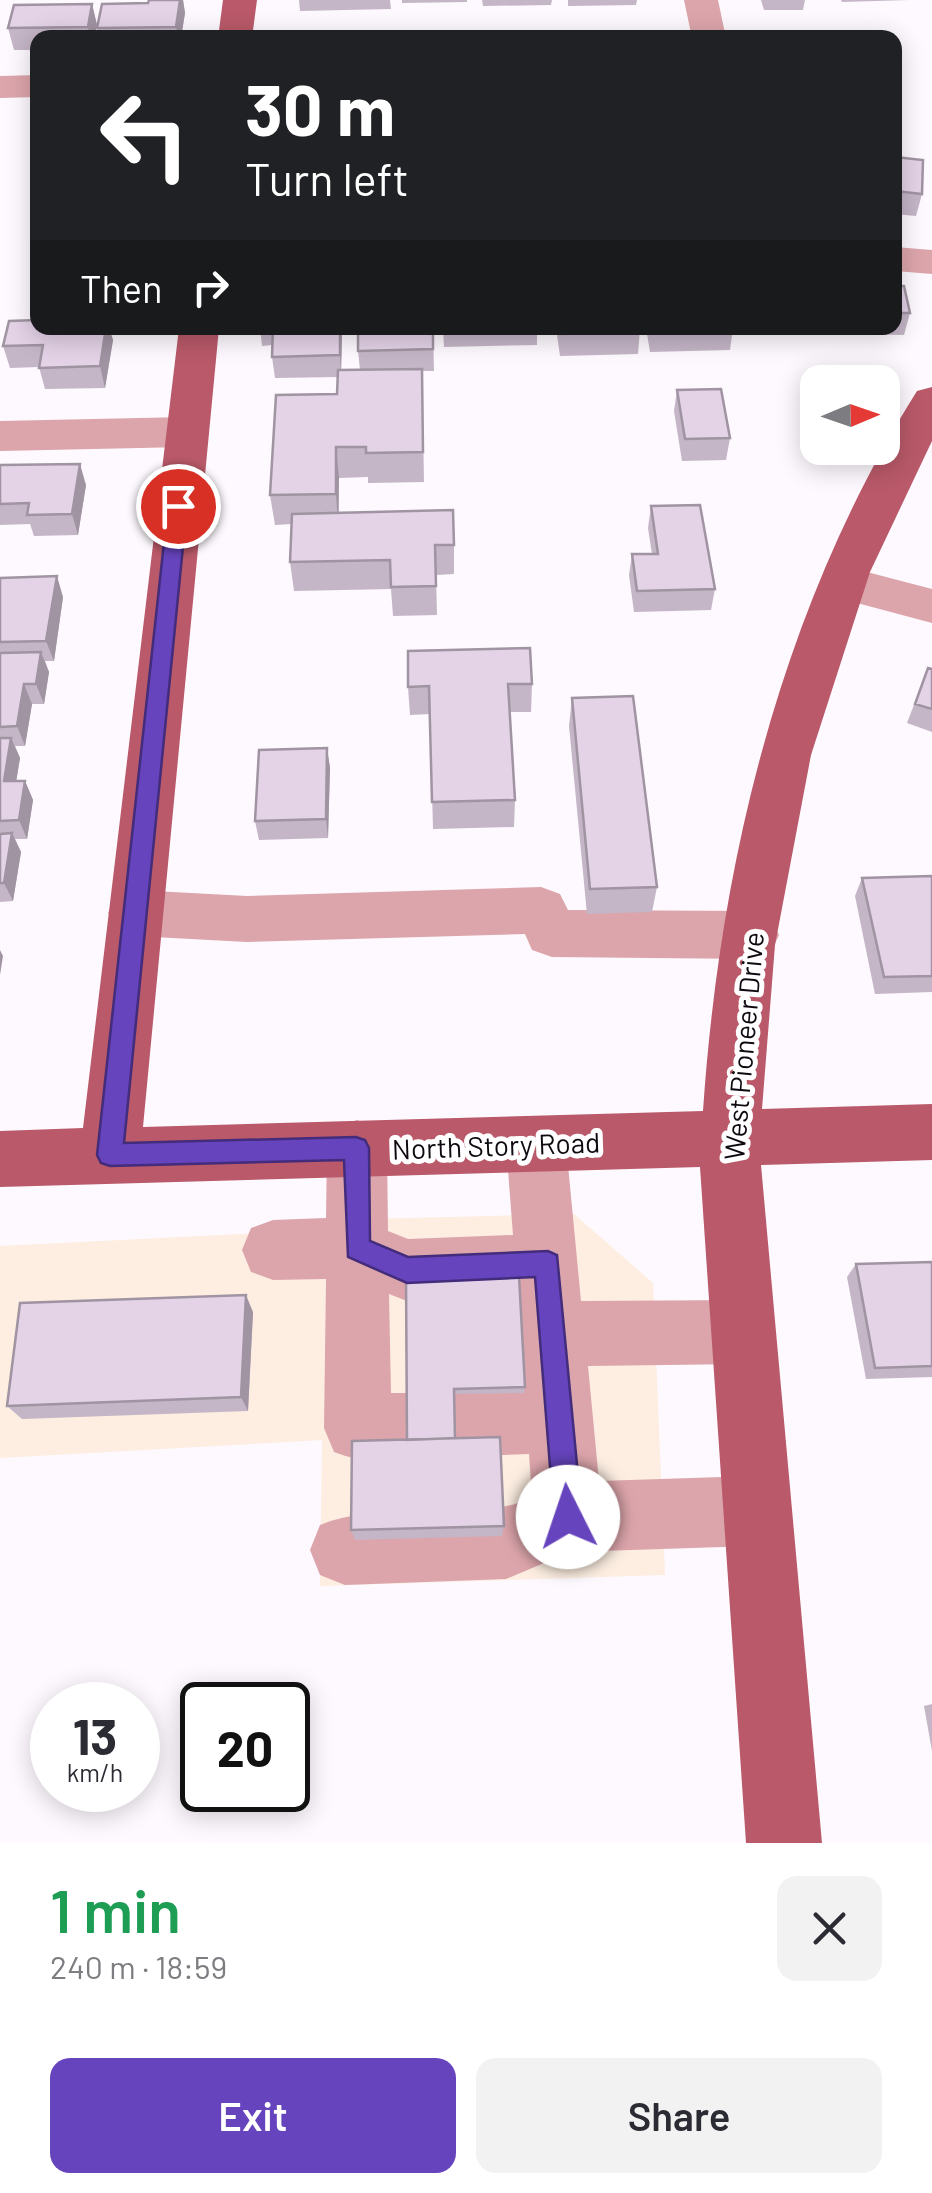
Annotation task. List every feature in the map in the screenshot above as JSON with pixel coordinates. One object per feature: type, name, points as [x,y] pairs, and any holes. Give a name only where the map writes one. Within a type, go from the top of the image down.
[{"type":"main road","points":[[236,30],[240,0]]},
{"type":"main road","points":[[110,1155],[198,335]]},
{"type":"main road","name":"West Pioneer Drive","points":[[784,1843],[753,1511],[730,1139],[751,935],[782,775],[812,664],[882,496],[932,401]]},
{"type":"main road","name":"North Story Road","points":[[0,1159],[932,1132]]},
{"type":"street","points":[[702,0],[708,30]]},
{"type":"street","points":[[0,87],[30,86]]},
{"type":"street","points":[[902,259],[932,262]]},
{"type":"street","points":[[0,436],[186,432]]},
{"type":"street","points":[[844,583],[932,606]]},
{"type":"street","points":[[135,913],[247,919],[541,910],[552,932],[751,935]]},
{"type":"street","points":[[536,1144],[548,1264],[537,1334],[560,1419],[568,1517]]},
{"type":"street","points":[[356,1148],[357,1248],[383,1339],[358,1428],[560,1419]]},
{"type":"street","points":[[273,1250],[357,1248],[407,1270],[548,1264]]},
{"type":"street","points":[[537,1334],[742,1332]]},
{"type":"street","points":[[345,1550],[506,1544],[568,1517],[753,1511]]},
{"type":"shaded area","points":[[574,1214],[653,1283],[665,1575],[320,1586],[322,1440],[0,1458],[0,1246],[323,1230],[324,1220]]},
{"type":"building","points":[[180,0],[176,27],[97,28],[102,4]]},
{"type":"building","points":[[92,4],[88,27],[8,28],[14,5]]},
{"type":"building","points":[[902,158],[923,160],[922,194],[902,192]]},
{"type":"building","points":[[902,286],[904,286],[910,313],[902,313]]},
{"type":"building","points":[[30,320],[30,335],[105,335],[100,366],[39,368],[43,345],[3,346],[9,321]]},
{"type":"building","points":[[273,335],[340,335],[340,355],[272,357]]},
{"type":"building","points":[[358,335],[433,335],[433,349],[358,351]]},
{"type":"building","points":[[422,369],[423,452],[366,453],[366,447],[336,447],[336,494],[270,495],[276,395],[337,394],[338,370]]},
{"type":"building","points":[[721,389],[730,438],[685,439],[677,390]]},
{"type":"building","points":[[80,464],[72,514],[27,515],[29,503],[0,504],[0,465]]},
{"type":"building","points":[[700,505],[715,589],[637,591],[632,554],[658,554],[651,506]]},
{"type":"building","points":[[453,510],[454,545],[435,545],[436,586],[391,587],[390,560],[290,562],[292,514]]},
{"type":"building","points":[[57,576],[46,641],[0,642],[0,578]]},
{"type":"building","points":[[530,648],[532,684],[508,684],[515,800],[432,802],[429,686],[408,687],[408,651]]},
{"type":"building","points":[[41,652],[36,684],[24,684],[17,726],[0,727],[0,653]]},
{"type":"building","points":[[928,668],[932,669],[932,709],[915,704]]},
{"type":"building","points":[[633,696],[657,887],[590,889],[572,698]]},
{"type":"building","points":[[0,738],[11,738],[4,781],[25,781],[19,820],[0,821]]},
{"type":"building","points":[[327,748],[326,819],[255,821],[259,750]]},
{"type":"building","points":[[12,833],[4,883],[0,883],[0,834]]},
{"type":"building","points":[[932,876],[932,976],[884,977],[862,878]]},
{"type":"building","points":[[932,1262],[932,1366],[875,1368],[856,1264]]},
{"type":"building","points":[[519,1276],[525,1387],[454,1389],[455,1438],[407,1440],[406,1278]]},
{"type":"building","points":[[246,1295],[241,1397],[7,1406],[20,1303]]},
{"type":"building","points":[[500,1437],[504,1526],[351,1530],[352,1441]]},
{"type":"route","points":[[178,506],[110,1155],[356,1148],[357,1248],[407,1270],[548,1264],[568,1517]]}]
